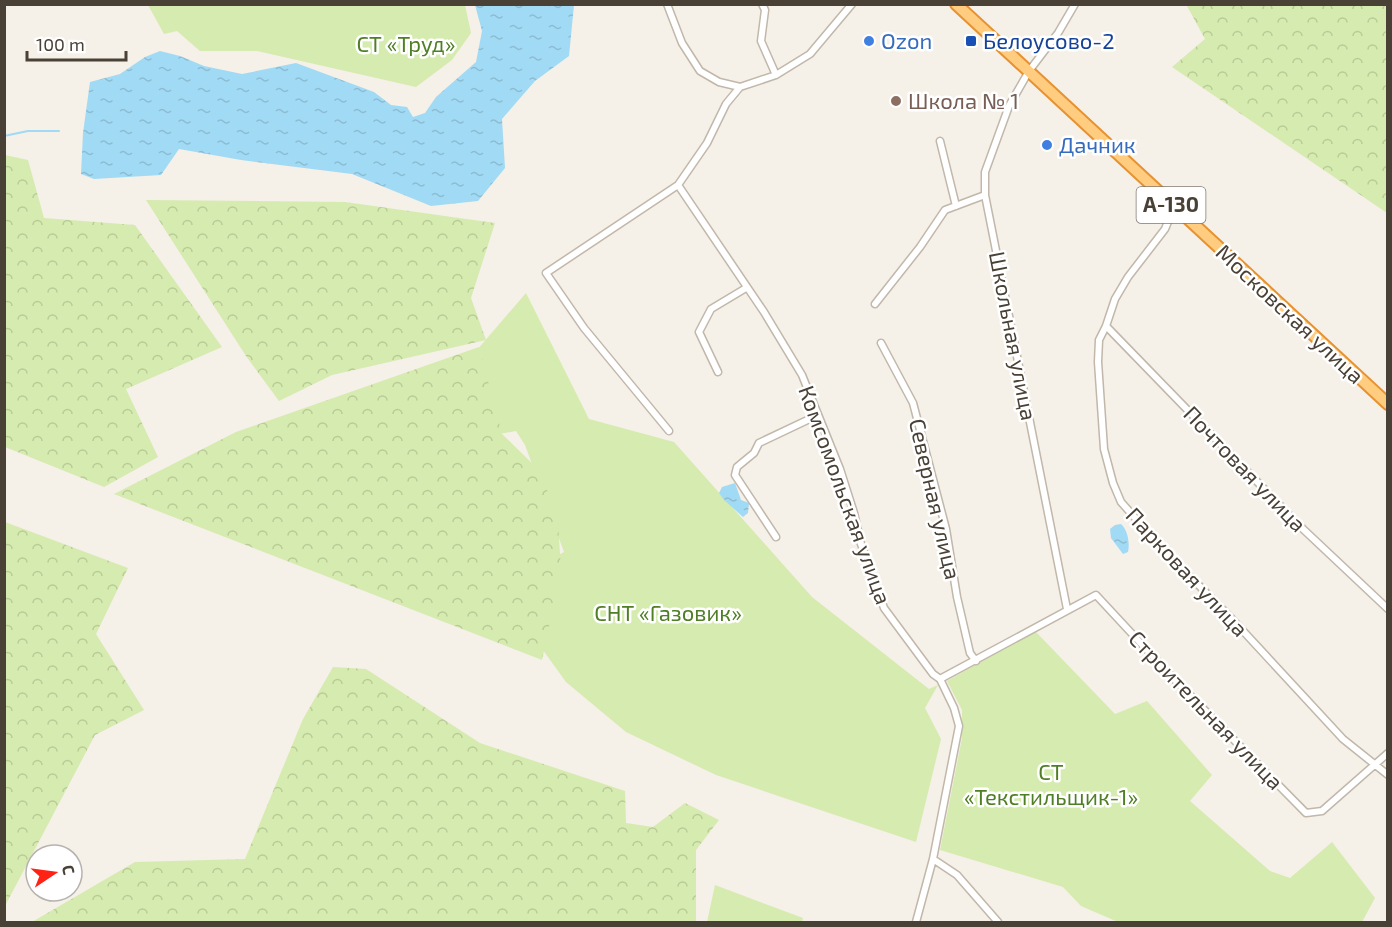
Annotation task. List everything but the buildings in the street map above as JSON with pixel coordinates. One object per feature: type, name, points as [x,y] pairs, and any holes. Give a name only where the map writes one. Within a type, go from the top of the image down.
[{"type":"highway","name":"Московская улица","points":[[956,4],[1388,404]]},
{"type":"street","points":[[667,4],[681,43],[700,71],[719,82],[740,87],[776,75],[810,54],[852,4]]},
{"type":"street","points":[[762,4],[765,9],[761,41],[776,75]]},
{"type":"street","name":"Школьная улица","points":[[1067,609],[986,195],[985,172],[1010,106],[1029,71],[1058,33],[1075,4]]},
{"type":"street","points":[[669,431],[584,328],[546,273],[678,184],[707,143],[726,104],[740,87]]},
{"type":"street","points":[[940,141],[956,206]]},
{"type":"street","name":"Комсомольская улица","points":[[678,184],[764,312],[802,375],[840,469],[861,544],[884,608],[933,674],[940,679],[954,708],[958,726],[933,859],[916,922]]},
{"type":"street","points":[[875,304],[920,247],[945,210],[986,195]]},
{"type":"street","name":"Парковая улица","points":[[1174,207],[1165,229],[1114,299],[1099,340],[1098,362],[1104,449],[1113,483],[1121,502],[1161,547],[1232,619],[1343,739],[1388,775]]},
{"type":"street","points":[[718,372],[699,332],[711,309],[746,288]]},
{"type":"street","name":"Почтовая улица","points":[[1106,326],[1303,529],[1388,609]]},
{"type":"street","name":"Северная улица","points":[[880,343],[913,403],[946,529],[957,597],[970,653],[976,661]]},
{"type":"street","points":[[776,537],[735,475],[737,467],[754,453],[759,443],[818,415]]},
{"type":"street","name":"Строительная улица","points":[[1067,609],[1096,595],[1174,679],[1306,813],[1322,811],[1376,764]]},
{"type":"street","points":[[940,679],[1067,609]]},
{"type":"street","points":[[1376,764],[1388,753]]},
{"type":"street","points":[[933,859],[957,875],[998,922]]},
{"type":"green space","points":[[1188,4],[1387,5],[1387,213],[1172,67],[1205,39]]},
{"type":"green space","name":"СТ «Труд»","points":[[148,5],[465,5],[471,33],[452,60],[416,87],[257,51],[200,51],[177,31],[164,34]]},
{"type":"green space","points":[[5,155],[28,160],[44,218],[135,225],[222,347],[126,389],[158,457],[104,487],[5,447]]},
{"type":"green space","points":[[146,200],[345,202],[495,223],[471,298],[486,340],[332,375],[279,401],[246,356]]},
{"type":"green space","name":"СНТ «Газовик»","points":[[526,293],[589,419],[674,442],[812,597],[929,689],[938,685],[925,708],[941,739],[916,842],[716,775],[626,732],[566,682],[540,646],[548,561],[564,552],[525,445],[516,431],[499,434],[477,350]]},
{"type":"green space","points":[[479,347],[502,434],[541,472],[558,523],[561,569],[542,660],[114,494],[236,432]]},
{"type":"green space","points":[[5,522],[128,568],[96,634],[144,710],[95,735],[38,843],[24,843],[24,870],[5,906]]},
{"type":"green space","name":"СТ «Текстильщик-1»","points":[[1035,631],[1115,714],[1147,701],[1212,775],[1190,801],[1270,871],[1290,878],[1332,842],[1375,898],[1362,922],[1118,922],[1081,906],[1063,887],[940,850],[962,738],[962,710],[947,681]]},
{"type":"green space","points":[[333,667],[366,669],[480,743],[625,791],[626,823],[653,827],[685,803],[719,820],[696,850],[696,922],[32,922],[65,903],[84,903],[84,892],[135,862],[245,859],[303,719]]},
{"type":"green space","points":[[715,885],[803,918],[802,922],[707,922]]},
{"type":"water","points":[[475,5],[574,5],[569,56],[535,81],[502,119],[505,168],[478,201],[431,206],[352,174],[241,160],[179,149],[161,175],[94,179],[81,174],[83,133],[90,82],[120,74],[145,57],[160,51],[204,66],[242,74],[296,63],[374,92],[391,105],[407,107],[413,117],[425,113],[436,97],[476,62],[482,31]]},
{"type":"water","points":[[735,483],[741,500],[749,503],[748,513],[743,517],[719,493],[722,487]]},
{"type":"water","points":[[1121,524],[1129,541],[1128,552],[1123,554],[1111,538],[1110,529]]},
{"type":"waterway","points":[[4,136],[28,131],[59,131]]},
{"type":"place","name":"Ozon","points":[[869,41]]},
{"type":"place","name":"Белоусово-2","points":[[971,41]]},
{"type":"place","name":"Школа № 1","points":[[896,101]]},
{"type":"place","name":"Дачник","points":[[1047,145]]}]
